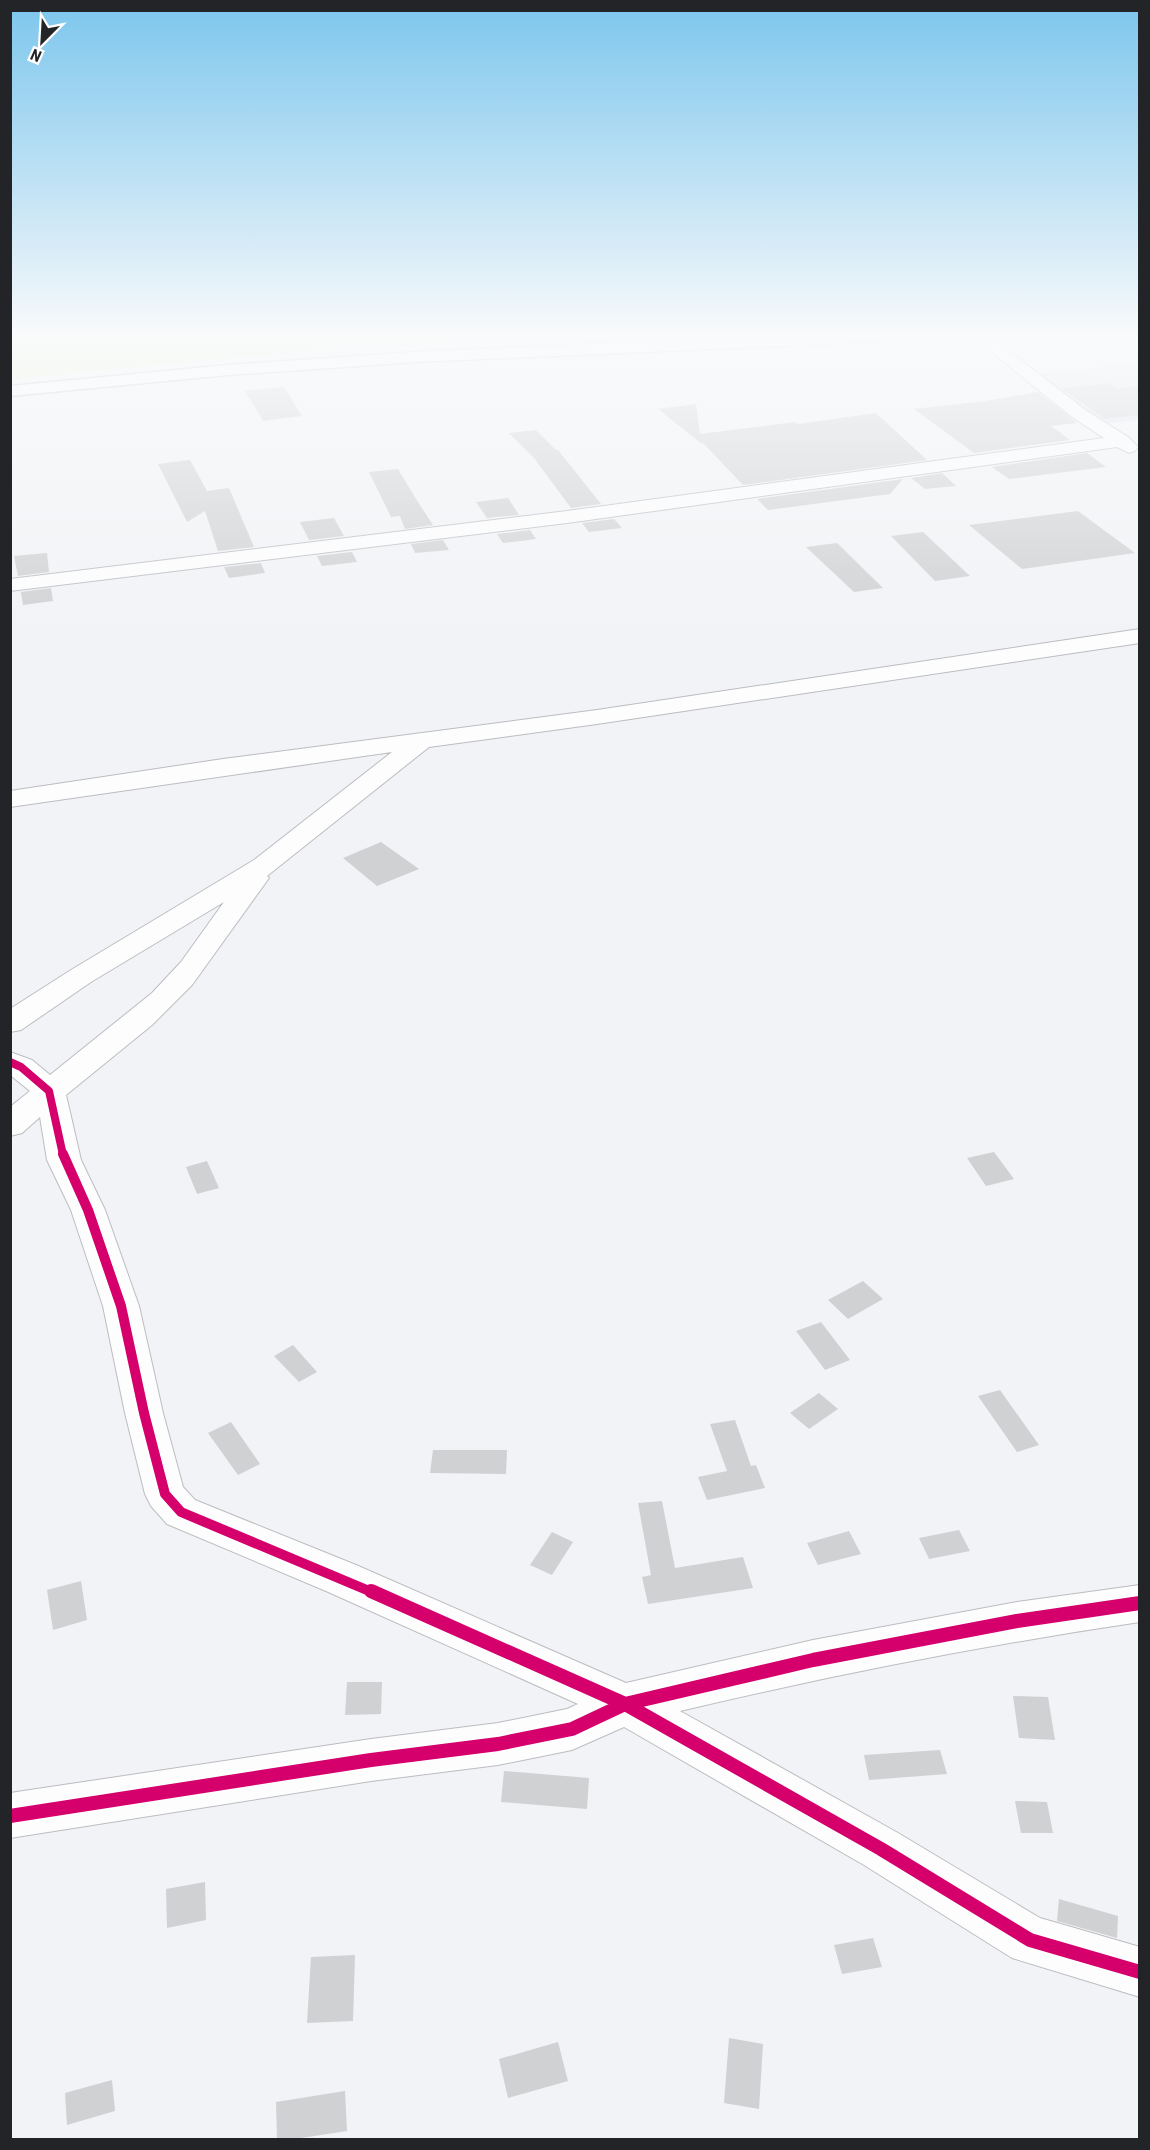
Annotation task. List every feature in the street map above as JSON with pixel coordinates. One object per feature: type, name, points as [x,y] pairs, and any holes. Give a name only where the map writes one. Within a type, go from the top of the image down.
[{"type":"street","points":[[1110,433],[1140,454]]},
{"type":"street","points":[[10,585],[872,479],[1122,441]]},
{"type":"street","points":[[10,799],[1140,636]]},
{"type":"street","points":[[10,1023],[81,976],[264,866],[421,741]]},
{"type":"street","points":[[10,1125],[138,1020],[183,978],[264,866]]},
{"type":"street","points":[[10,1062],[21,1067],[49,1091],[56,1113],[64,1160],[88,1210],[122,1306],[144,1413],[165,1494],[181,1512],[341,1578],[625,1704],[882,1849],[1030,1940],[1140,1972]]},
{"type":"street","points":[[10,1816],[370,1760],[498,1744],[572,1729],[625,1704],[825,1658],[1017,1621],[1140,1604]]},
{"type":"building","points":[[509,433],[539,433],[558,450],[601,504],[571,508],[534,458]]},
{"type":"building","points":[[689,433],[898,433],[927,460],[743,485],[702,442],[702,444]]},
{"type":"building","points":[[947,433],[1061,433],[1070,440],[974,453]]},
{"type":"building","points":[[1087,453],[1106,467],[1009,479],[992,467]]},
{"type":"building","points":[[190,460],[207,491],[229,488],[254,547],[218,551],[205,511],[187,522],[158,464]]},
{"type":"building","points":[[398,469],[433,525],[405,529],[400,516],[391,517],[369,472]]},
{"type":"building","points":[[942,473],[956,486],[925,489],[911,478]]},
{"type":"building","points":[[903,479],[890,494],[768,510],[757,499]]},
{"type":"building","points":[[508,498],[519,515],[487,518],[476,502]]},
{"type":"building","points":[[1078,511],[1135,553],[1022,569],[969,525]]},
{"type":"building","points":[[334,518],[344,536],[309,540],[300,522]]},
{"type":"building","points":[[614,519],[622,528],[589,532],[582,523]]},
{"type":"building","points":[[530,530],[536,539],[503,543],[497,534]]},
{"type":"building","points":[[923,532],[970,576],[935,581],[891,536]]},
{"type":"building","points":[[443,540],[449,550],[415,553],[411,544]]},
{"type":"building","points":[[837,543],[883,588],[854,592],[806,547]]},
{"type":"building","points":[[352,552],[357,562],[322,566],[317,556]]},
{"type":"building","points":[[47,553],[49,572],[18,576],[14,556]]},
{"type":"building","points":[[261,563],[265,573],[229,578],[224,567]]},
{"type":"building","points":[[51,588],[53,601],[23,605],[21,592]]},
{"type":"building","points":[[381,842],[419,869],[377,886],[343,858]]},
{"type":"building","points":[[994,1152],[1014,1179],[986,1186],[967,1158]]},
{"type":"building","points":[[207,1161],[219,1188],[197,1194],[186,1167]]},
{"type":"building","points":[[863,1281],[883,1299],[848,1319],[828,1300]]},
{"type":"building","points":[[821,1322],[850,1360],[825,1370],[796,1331]]},
{"type":"building","points":[[293,1345],[317,1372],[299,1382],[274,1356]]},
{"type":"building","points":[[1000,1390],[1039,1445],[1017,1452],[978,1396]]},
{"type":"building","points":[[819,1393],[838,1409],[809,1429],[790,1413]]},
{"type":"building","points":[[735,1420],[751,1466],[756,1465],[765,1488],[707,1500],[698,1477],[727,1471],[710,1424]]},
{"type":"building","points":[[231,1422],[260,1464],[238,1475],[208,1433]]},
{"type":"building","points":[[433,1450],[507,1450],[506,1474],[430,1473]]},
{"type":"building","points":[[662,1501],[675,1568],[743,1557],[753,1588],[648,1604],[642,1577],[651,1575],[638,1503]]},
{"type":"building","points":[[959,1530],[970,1551],[929,1559],[919,1538]]},
{"type":"building","points":[[849,1531],[861,1554],[818,1565],[807,1543]]},
{"type":"building","points":[[552,1532],[573,1542],[552,1575],[530,1565]]},
{"type":"building","points":[[81,1581],[87,1620],[53,1630],[47,1590]]},
{"type":"building","points":[[347,1682],[382,1682],[381,1714],[345,1715]]},
{"type":"building","points":[[1013,1696],[1048,1697],[1055,1740],[1019,1738]]},
{"type":"building","points":[[940,1750],[947,1774],[869,1780],[864,1755]]},
{"type":"building","points":[[504,1771],[589,1778],[587,1809],[501,1802]]},
{"type":"building","points":[[1015,1801],[1047,1802],[1053,1833],[1021,1833]]},
{"type":"building","points":[[205,1882],[206,1920],[167,1928],[166,1889]]},
{"type":"building","points":[[1059,1899],[1118,1916],[1117,1938],[1057,1921]]},
{"type":"building","points":[[873,1938],[882,1967],[842,1974],[834,1945]]},
{"type":"building","points":[[355,1955],[353,2021],[307,2023],[311,1957]]},
{"type":"building","points":[[729,2038],[763,2044],[759,2109],[724,2103]]},
{"type":"building","points":[[558,2042],[568,2081],[508,2098],[499,2059]]},
{"type":"building","points":[[112,2080],[115,2111],[67,2125],[65,2093]]},
{"type":"building","points":[[345,2091],[347,2131],[295,2139],[277,2139],[276,2102]]},
{"type":"cycle path","points":[[10,1062],[21,1067],[49,1091],[64,1160],[88,1210],[121,1306],[144,1413],[165,1494],[181,1512],[341,1578],[625,1704],[881,1849],[1030,1940],[1140,1972]]},
{"type":"cycle path","points":[[10,1816],[371,1760],[498,1744],[572,1729],[625,1704],[813,1660],[1017,1621],[1140,1603]]}]
